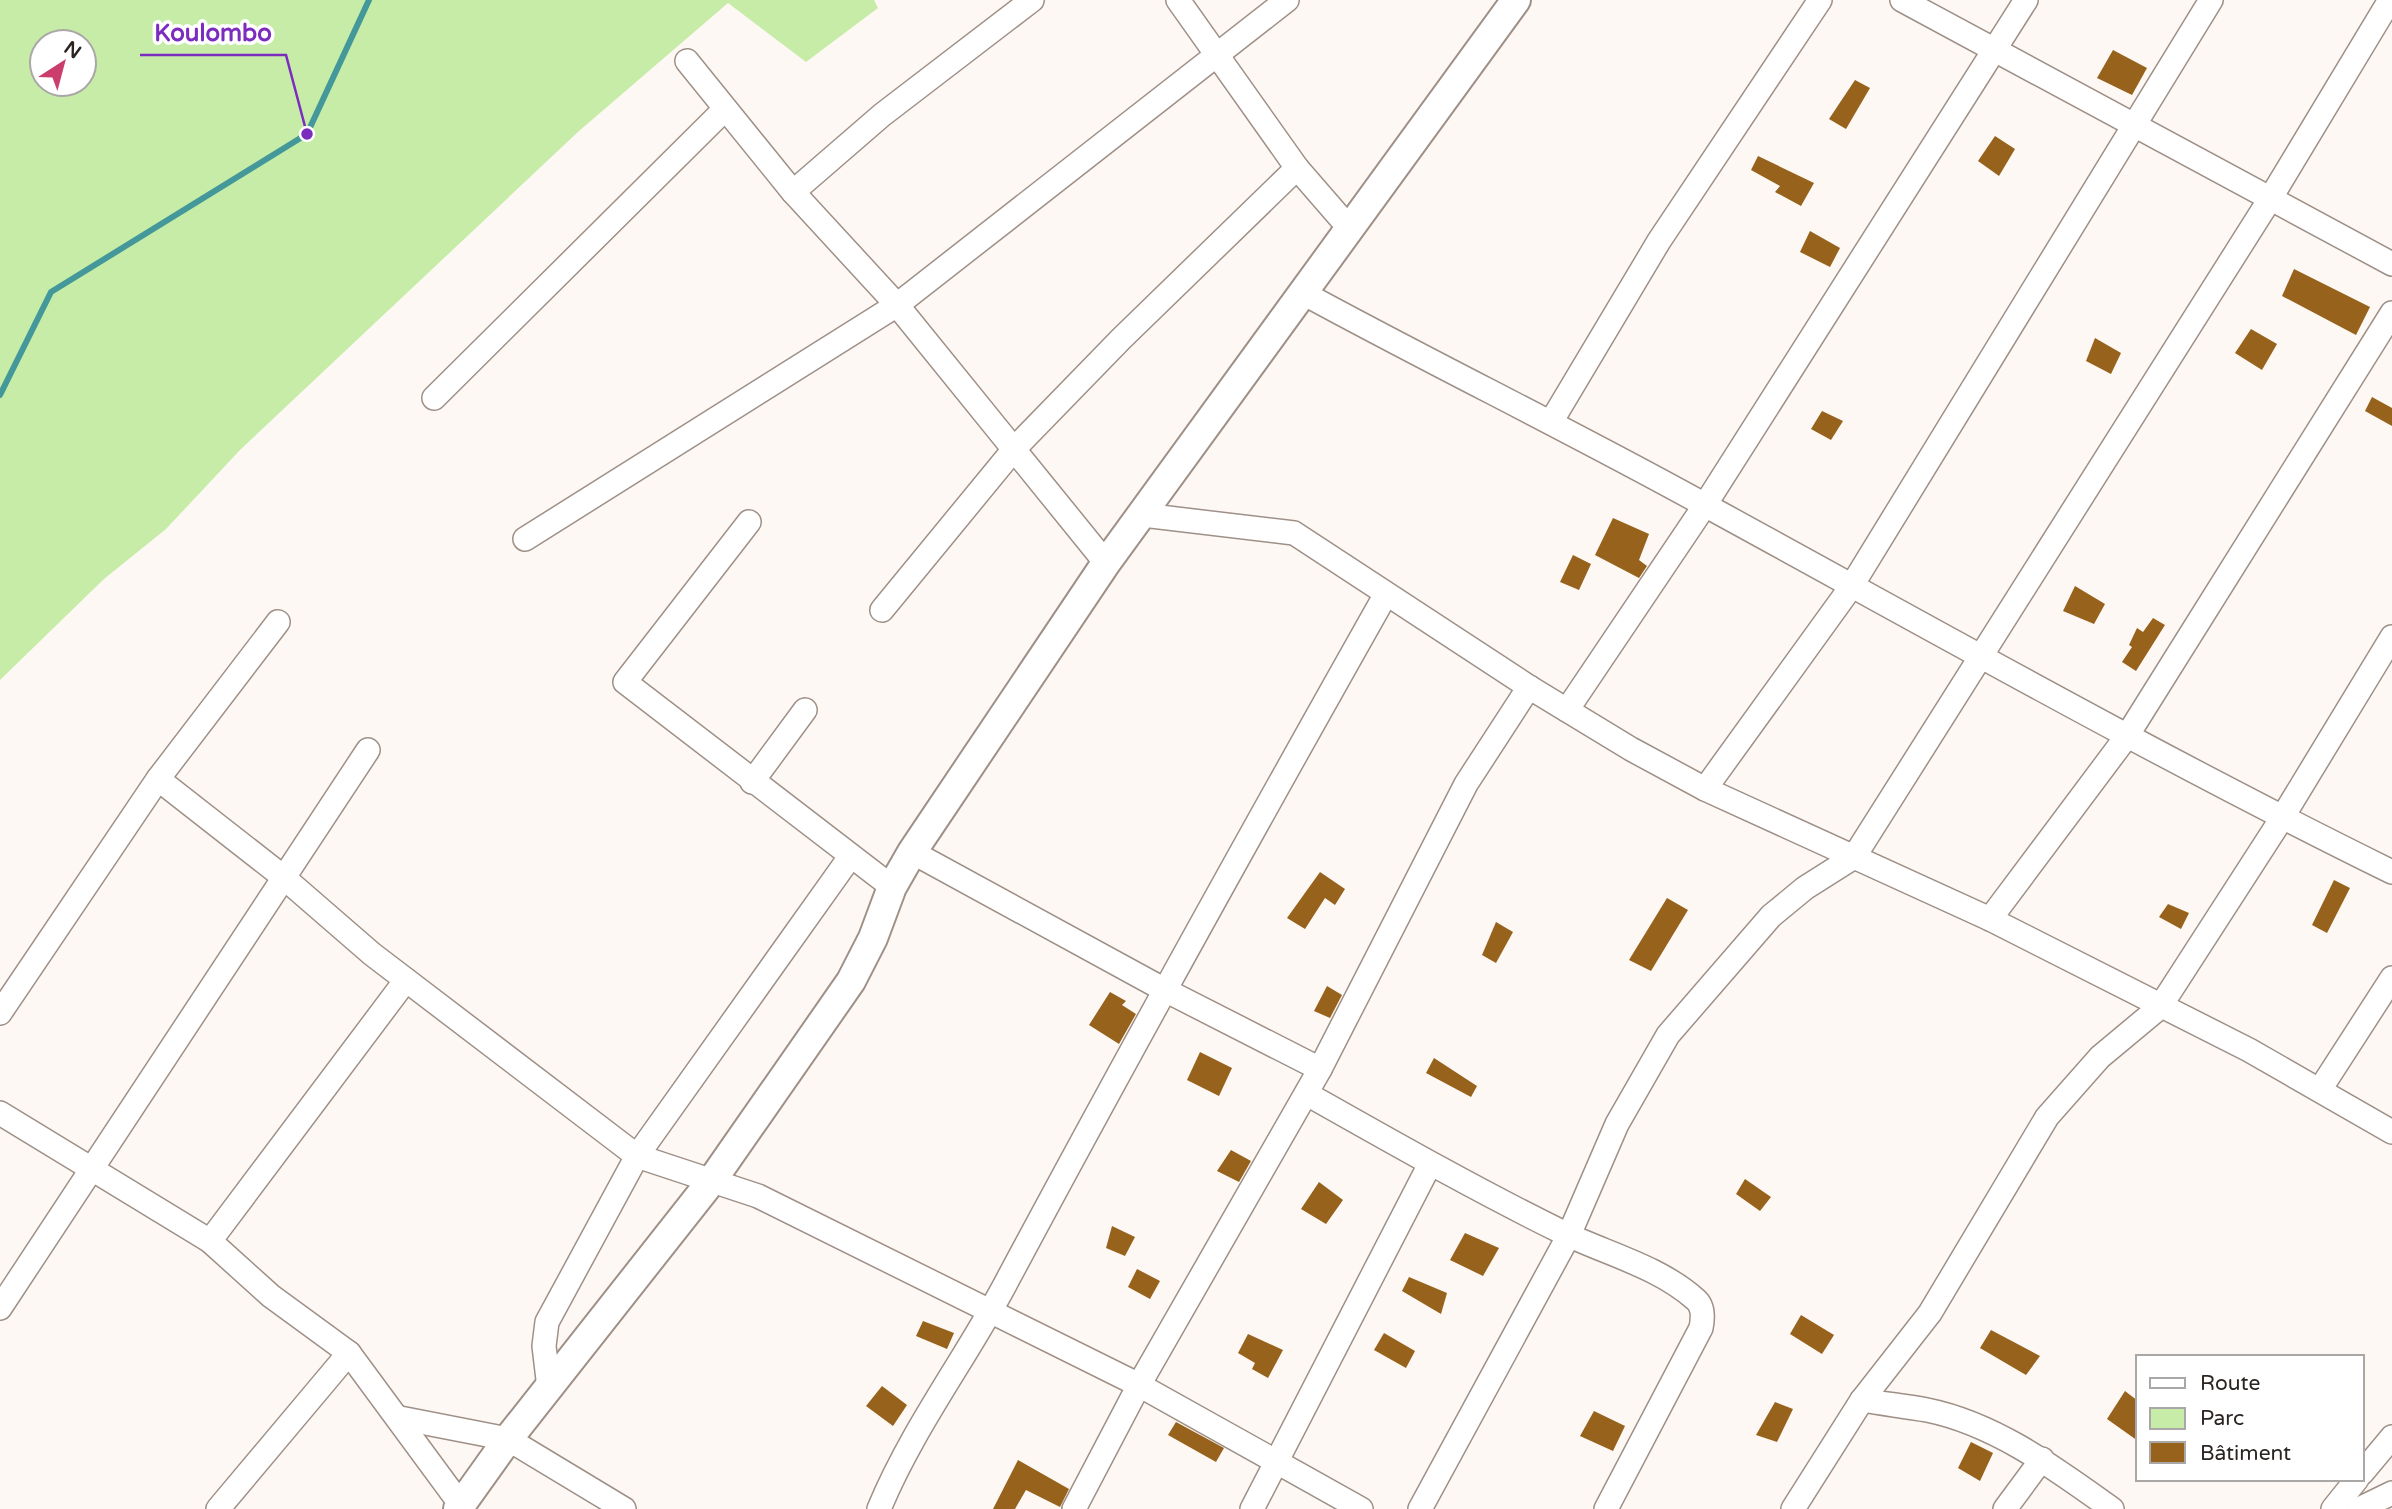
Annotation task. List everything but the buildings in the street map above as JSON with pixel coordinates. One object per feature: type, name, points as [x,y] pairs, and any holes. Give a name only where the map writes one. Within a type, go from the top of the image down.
[{"type":"street","points":[[793,191],[892,107],[1032,0]]},
{"type":"street","points":[[1178,0],[1297,168],[1350,229]]},
{"type":"street","points":[[525,539],[897,305],[1287,0]]},
{"type":"street","points":[[0,1113],[210,1241],[271,1296],[349,1353],[400,1418],[460,1507],[509,1439],[713,1179],[851,981],[873,938],[892,887],[912,852],[1106,563],[1516,0]]},
{"type":"street","points":[[1551,422],[1659,241],[1820,0]]},
{"type":"street","points":[[1902,0],[1994,52],[2392,264]]},
{"type":"street","points":[[1567,710],[1705,505],[2026,0]]},
{"type":"street","points":[[1705,789],[1851,587],[2211,0]]},
{"type":"street","points":[[1420,1509],[1569,1235],[1617,1124],[1668,1035],[1771,916],[1805,888],[1854,858],[2270,199],[2390,0]]},
{"type":"street","points":[[687,61],[724,110],[793,191],[897,305],[1106,563]]},
{"type":"street","points":[[434,398],[724,110]]},
{"type":"street","points":[[883,610],[1015,448],[1176,284],[1297,168]]},
{"type":"street","points":[[1303,293],[1705,505],[1980,658],[2282,818],[2392,872]]},
{"type":"street","points":[[1990,919],[2127,736],[2392,313]]},
{"type":"street","points":[[1143,515],[1289,531],[1529,687],[1705,789],[1990,919],[2321,1088],[2392,1132]]},
{"type":"street","points":[[749,522],[625,682],[892,887]]},
{"type":"street","points":[[879,1509],[895,1471],[992,1310],[1163,989],[1386,594]]},
{"type":"street","points":[[0,1013],[158,779],[278,622]]},
{"type":"street","points":[[1793,1509],[1862,1401],[1930,1313],[2047,1117],[2100,1057],[2160,1007],[2282,818],[2392,637]]},
{"type":"street","points":[[1074,1509],[1139,1385],[1307,1094],[1466,784],[1529,687]]},
{"type":"street","points":[[752,782],[805,710]]},
{"type":"street","points":[[0,1308],[93,1171],[282,876],[368,750]]},
{"type":"street","points":[[158,779],[282,876],[406,981],[638,1156],[758,1196],[992,1310],[1139,1385],[1276,1464],[1361,1509]]},
{"type":"street","points":[[912,852],[1163,989],[1320,1069]]},
{"type":"street","points":[[549,1388],[544,1346],[547,1322],[638,1156],[850,857]]},
{"type":"street","points":[[2321,1088],[2392,978]]},
{"type":"street","points":[[210,1241],[406,981]]},
{"type":"street","points":[[1307,1094],[1430,1164],[1569,1235],[1654,1273],[1696,1299],[1703,1317],[1701,1328],[1605,1509]]},
{"type":"street","points":[[1252,1509],[1430,1164]]},
{"type":"street","points":[[218,1509],[349,1353]]},
{"type":"street","points":[[1862,1401],[1929,1410],[1984,1429],[2042,1459],[2112,1509]]},
{"type":"street","points":[[400,1418],[509,1439],[624,1509]]},
{"type":"street","points":[[2364,1471],[2392,1437]]},
{"type":"street","points":[[2005,1509],[2042,1459]]},
{"type":"street","points":[[2333,1509],[2355,1481]]},
{"type":"street","points":[[2359,1509],[2392,1493]]},
{"type":"green space","points":[[0,0],[874,0],[878,8],[806,62],[728,3],[579,131],[240,450],[166,529],[104,579],[0,680]]},
{"type":"waterway","points":[[0,395],[51,292],[307,134],[369,0]]},
{"type":"place","name":"Koulombo","points":[[307,134]]}]
